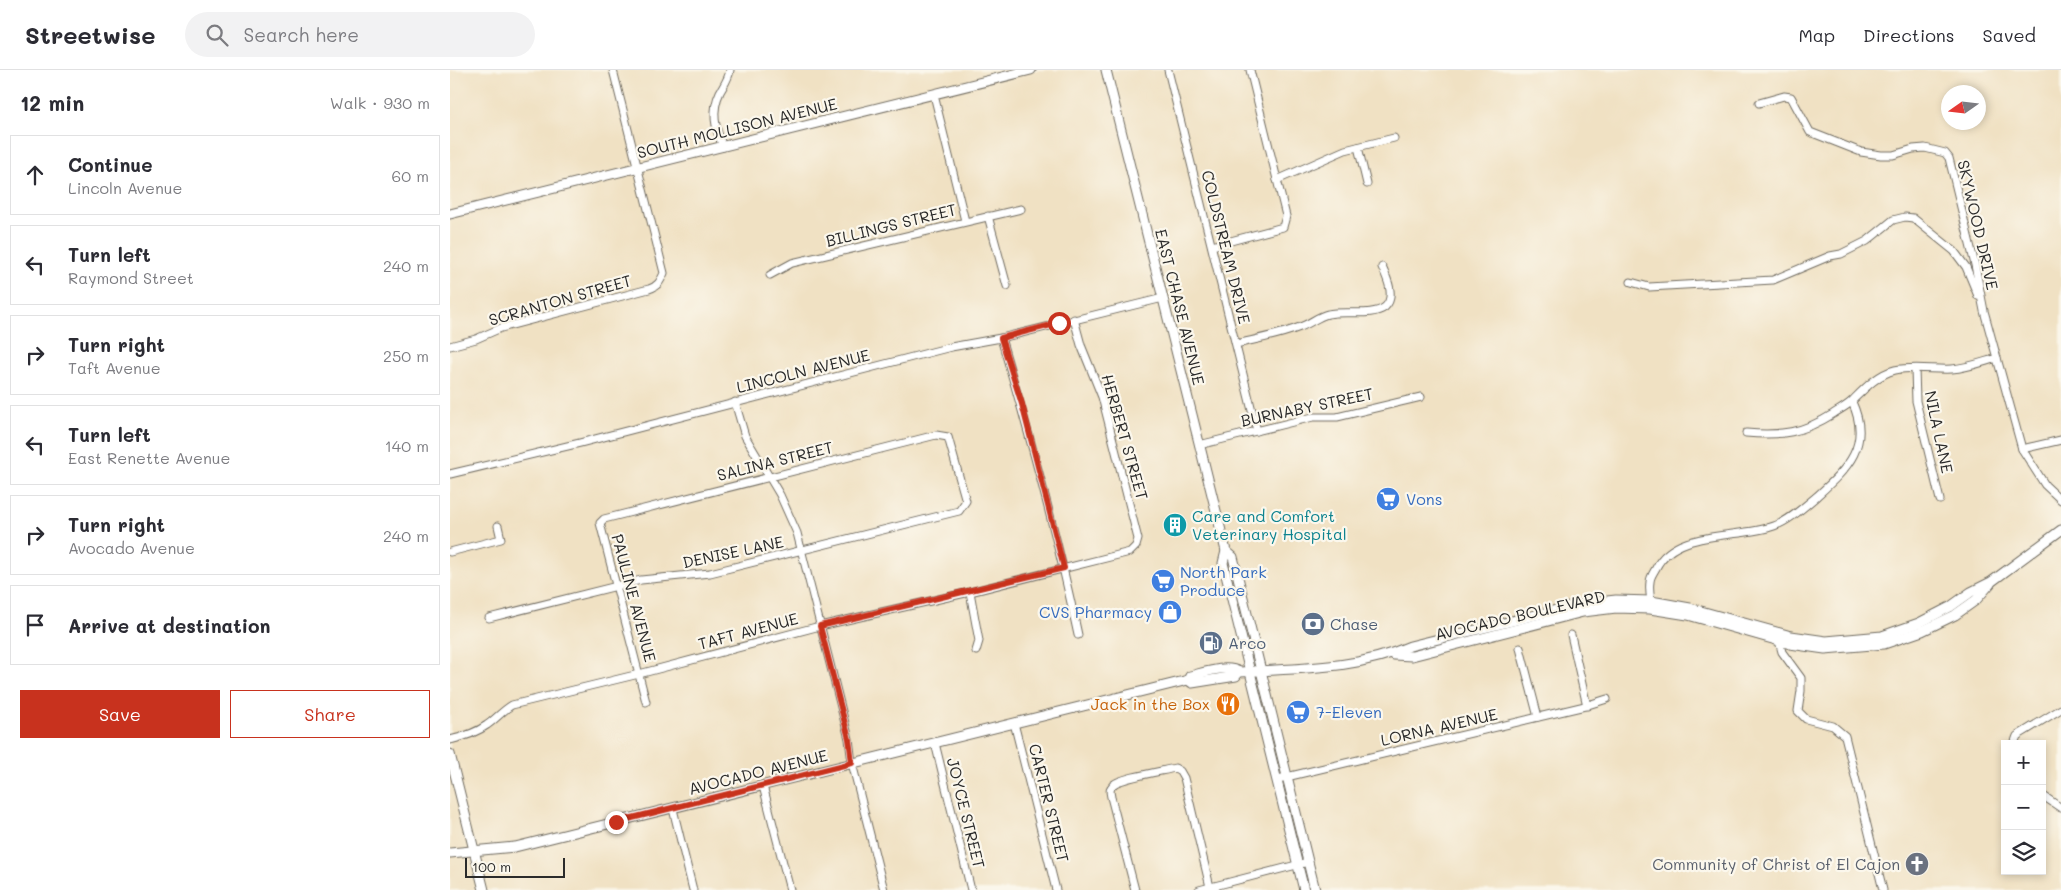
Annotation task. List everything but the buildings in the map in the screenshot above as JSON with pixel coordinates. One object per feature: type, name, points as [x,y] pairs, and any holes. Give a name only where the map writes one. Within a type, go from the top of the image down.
[{"type":"main road","name":"SOUTH MOLLISON AVENUE","points":[[450,214],[1032,70]]},
{"type":"main road","name":"EAST CHASE AVENUE","points":[[1106,70],[1226,551],[1223,563],[1304,890]]},
{"type":"main road","name":"AVOCADO BOULEVARD","points":[[1262,670],[1356,663],[1391,654],[1410,646],[1582,604],[1616,600],[1651,601],[1690,608],[1791,636],[1843,640],[1882,636],[1936,615],[1970,592],[1991,582],[2061,530]]},
{"type":"main road","name":"EAST CHASE AVENUE","points":[[1226,551],[1233,558],[1315,890]]},
{"type":"main road","name":"AVOCADO BOULEVARD","points":[[1391,654],[1412,656],[1583,612],[1616,608],[1650,609],[1688,615],[1779,641],[1825,648],[1884,644],[1922,631],[1955,615],[1976,600],[1991,582]]},
{"type":"main road","name":"AVOCADO AVENUE","points":[[450,853],[514,847],[673,809],[1188,680],[1190,676],[1235,669],[1239,672],[1262,670]]},
{"type":"main road","points":[[450,754],[484,890]]},
{"type":"street","points":[[614,70],[638,168]]},
{"type":"street","points":[[723,146],[717,132],[715,113],[717,101],[730,70]]},
{"type":"street","name":"COLDSTREAM DRIVE","points":[[1168,70],[1258,431]]},
{"type":"street","points":[[1212,246],[1283,228],[1286,216],[1250,70]]},
{"type":"street","points":[[934,94],[965,221]]},
{"type":"street","name":"SKYWOOD DRIVE","points":[[1758,103],[1784,96],[1791,97],[1810,132],[1861,152],[1893,155],[1925,148],[1945,153],[1949,158],[1976,265],[1982,303],[2022,449],[2046,485],[2061,500]]},
{"type":"street","points":[[1277,180],[1336,153],[1394,138]]},
{"type":"street","points":[[1358,146],[1367,184]]},
{"type":"street","name":"SCRANTON STREET","points":[[450,346],[476,339],[501,328],[656,287],[664,273],[638,168]]},
{"type":"street","name":"BILLINGS STREET","points":[[770,274],[792,263],[1020,209]]},
{"type":"street","points":[[988,216],[1007,286]]},
{"type":"street","points":[[1631,282],[1649,287],[1773,280],[1867,242],[1893,220],[1909,217],[1913,218],[1954,251],[1966,267],[1982,303]]},
{"type":"street","points":[[1236,344],[1301,327],[1311,320],[1328,314],[1377,312],[1385,308],[1390,296],[1388,280],[1382,267]]},
{"type":"street","name":"LINCOLN AVENUE","points":[[450,474],[580,443],[951,348],[1001,338],[1163,298]]},
{"type":"street","name":"HERBERT STREET","points":[[1074,319],[1081,345],[1102,397],[1138,539],[1136,546],[1130,552],[1119,554]]},
{"type":"street","points":[[1001,338],[1022,404],[1064,568],[1078,636]]},
{"type":"street","points":[[1746,433],[1769,435],[1800,431],[1815,426],[1852,402],[1859,392],[1885,374],[1895,370],[1955,369],[1997,358]]},
{"type":"street","name":"NILA LANE","points":[[1915,369],[1916,400],[1940,500]]},
{"type":"street","name":"BURNABY STREET","points":[[1199,445],[1313,417],[1337,417],[1421,397]]},
{"type":"street","points":[[735,402],[745,436],[789,512],[802,551],[884,890]]},
{"type":"street","points":[[1651,601],[1650,580],[1658,563],[1670,551],[1687,542],[1752,532],[1781,523],[1810,502],[1844,472],[1858,447],[1859,431],[1856,412],[1852,402]]},
{"type":"street","name":"SALINA STREET","points":[[620,514],[936,435],[948,437],[952,444],[966,501],[963,508],[954,512]]},
{"type":"street","points":[[2022,449],[2061,440]]},
{"type":"street","name":"DENISE LANE","points":[[488,618],[644,579],[688,577],[710,573],[954,512]]},
{"type":"street","name":"PAULINE AVENUE","points":[[620,514],[604,519],[600,523],[646,702]]},
{"type":"street","points":[[450,552],[501,539],[498,526]]},
{"type":"street","name":"TAFT AVENUE","points":[[450,740],[473,734],[488,725],[500,713],[512,705],[639,674],[820,626],[970,592],[1119,554]]},
{"type":"street","points":[[970,592],[979,641],[976,652]]},
{"type":"street","points":[[1570,635],[1587,706]]},
{"type":"street","points":[[1779,641],[1782,652],[1801,678],[1798,711],[1806,719],[1833,726],[1845,736],[1883,890]]},
{"type":"street","points":[[1520,648],[1538,717]]},
{"type":"street","name":"LORNA AVENUE","points":[[1278,780],[1587,706],[1607,699]]},
{"type":"street","points":[[2016,740],[2017,736],[2061,709]]},
{"type":"street","name":"CARTER STREET","points":[[1014,723],[1056,890]]},
{"type":"street","name":"JOYCE STREET","points":[[934,743],[971,890]]},
{"type":"street","points":[[1135,890],[1110,788],[1114,783],[1175,768],[1180,771],[1184,778],[1210,887]]},
{"type":"street","points":[[763,786],[790,890]]},
{"type":"street","points":[[2046,798],[2061,808]]},
{"type":"street","points":[[673,809],[693,890]]},
{"type":"street","points":[[1199,890],[1308,862]]},
{"type":"place","name":"Vons","points":[[1388,499]]},
{"type":"place","name":"Care and Comfort Veterinary Hospital","points":[[1175,525]]},
{"type":"place","name":"North Park Produce","points":[[1163,581]]},
{"type":"place","name":"CVS Pharmacy","points":[[1170,612]]},
{"type":"place","name":"Chase","points":[[1313,624]]},
{"type":"place","name":"Arco","points":[[1211,643]]},
{"type":"place","name":"Jack in the Box","points":[[1228,704]]},
{"type":"place","name":"7-Eleven","points":[[1298,712]]},
{"type":"place","name":"Community of Christ of El Cajon","points":[[1917,864]]},
{"type":"route","points":[[616,822],[852,763],[849,739],[820,626],[1064,568],[1022,404],[1001,338],[1059,323]]}]
